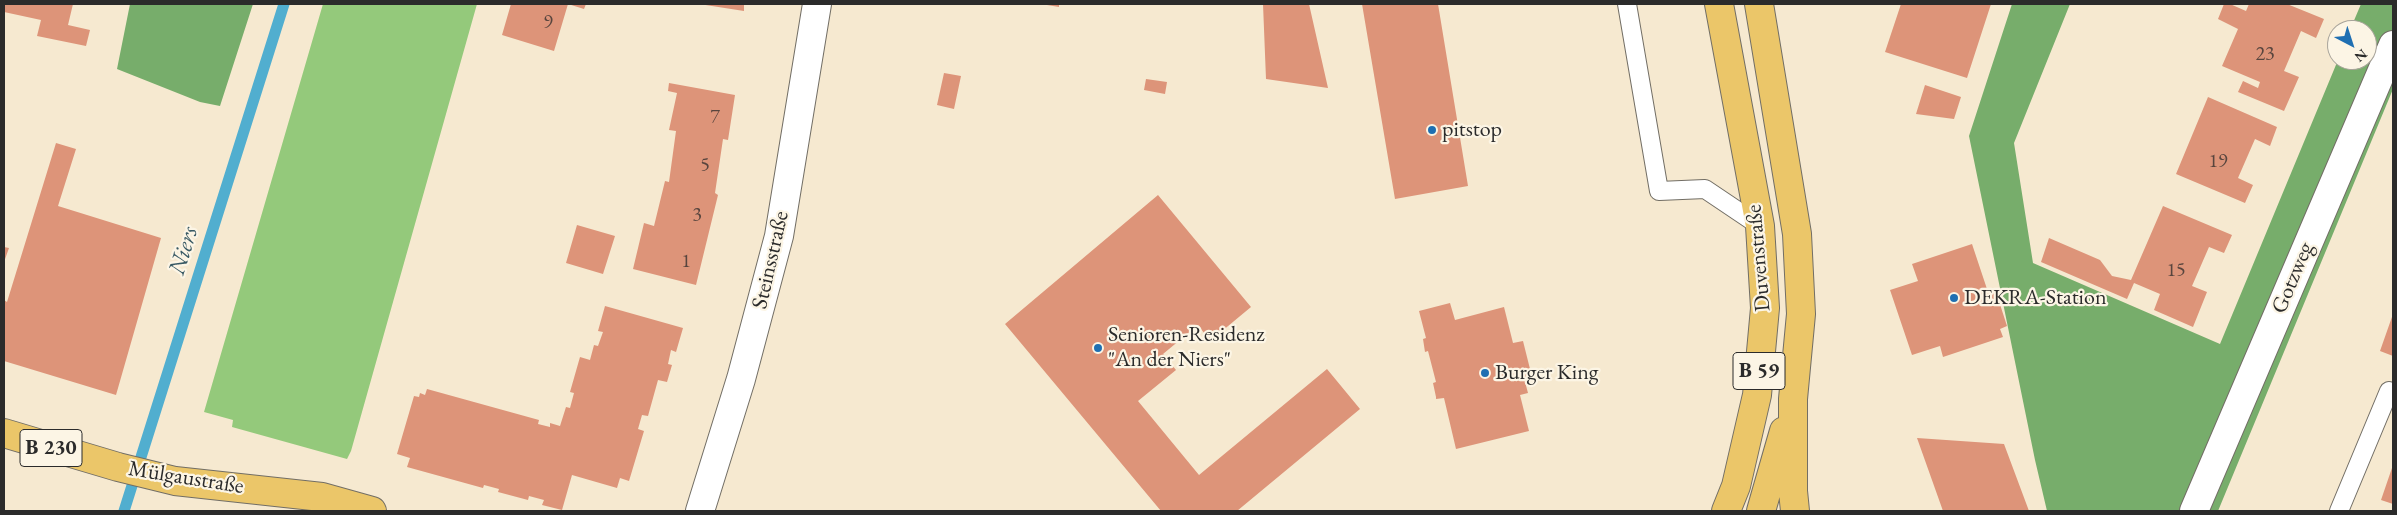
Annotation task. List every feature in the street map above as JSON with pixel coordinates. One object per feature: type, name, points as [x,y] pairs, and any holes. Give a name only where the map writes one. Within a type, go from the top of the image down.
[{"type":"main road","name":"Duvenstraße","points":[[1719,4],[1760,226],[1766,308],[1757,395],[1736,486],[1726,511]]},
{"type":"main road","name":"Duvenstraße","points":[[1759,4],[1797,234],[1801,314],[1793,400]]},
{"type":"main road","name":"B 59","points":[[1761,511],[1793,400]]},
{"type":"main road","name":"B 59","points":[[1793,400],[1793,490],[1795,511]]},
{"type":"main road","name":"Mülgaustraße","points":[[4,433],[118,467],[175,480],[322,497],[372,511]]},
{"type":"street","name":"Steinsstraße","points":[[700,511],[740,378],[779,236],[817,4]]},
{"type":"street","name":"Gotzweg","points":[[2194,511],[2393,45]]},
{"type":"lane","points":[[1627,4],[1659,191],[1706,189],[1760,226]]},
{"type":"lane","points":[[2340,511],[2389,391]]},
{"type":"green space","points":[[130,4],[253,4],[220,106],[200,102],[117,69]]},
{"type":"green space","points":[[323,4],[477,4],[351,451],[347,459],[232,427],[233,420],[204,412]]},
{"type":"green space","points":[[2012,4],[2070,4],[2014,143],[2033,263],[2220,344],[2334,70],[2377,70],[2377,20],[2354,20],[2361,4],[2393,4],[2393,89],[2218,511],[2047,511],[1969,136]]},
{"type":"building","points":[[4,4],[73,4],[68,25],[90,30],[86,46],[37,36],[41,20],[4,12]]},
{"type":"building","points":[[511,4],[568,4],[554,51],[502,35]]},
{"type":"building","points":[[568,4],[586,4],[584,9]]},
{"type":"building","points":[[699,4],[744,4],[744,11]]},
{"type":"building","points":[[1041,4],[1059,4],[1059,7]]},
{"type":"building","points":[[1263,4],[1309,4],[1328,88],[1266,79]]},
{"type":"building","points":[[1362,4],[1438,4],[1468,186],[1395,199]]},
{"type":"building","points":[[1901,4],[1991,4],[1967,78],[1885,52]]},
{"type":"building","points":[[2224,4],[2230,4],[2246,11],[2249,4],[2287,4],[2324,19],[2316,38],[2301,31],[2284,71],[2299,77],[2284,111],[2238,92],[2243,81],[2258,88],[2260,82],[2222,66],[2238,29],[2218,19]]},
{"type":"building","points":[[944,73],[961,76],[954,109],[937,105]]},
{"type":"building","points":[[1146,79],[1167,82],[1165,94],[1144,90]]},
{"type":"building","points":[[669,83],[735,95],[728,140],[723,139],[715,193],[718,195],[696,285],[633,269],[644,223],[654,226],[665,181],[669,182],[676,131],[669,130],[677,93],[668,91]]},
{"type":"building","points":[[1925,85],[1961,97],[1954,119],[1916,114]]},
{"type":"building","points":[[2208,97],[2277,127],[2270,146],[2255,139],[2238,178],[2253,185],[2245,203],[2176,174]]},
{"type":"building","points":[[56,143],[76,149],[58,206],[161,238],[116,395],[4,361],[4,300],[7,302]]},
{"type":"building","name":"Senioren-Residenz \"An der Niers\"","points":[[1158,195],[1251,307],[1210,341],[1198,325],[1163,354],[1176,370],[1138,401],[1199,475],[1327,369],[1360,409],[1237,511],[1161,511],[1005,324]]},
{"type":"building","points":[[2163,206],[2232,235],[2224,253],[2209,247],[2192,286],[2207,292],[2193,327],[2154,310],[2160,294],[2134,283],[2127,299],[2041,262],[2049,238],[2100,260],[2112,276],[2131,280]]},
{"type":"building","points":[[577,225],[615,236],[603,274],[566,263]]},
{"type":"building","points":[[1972,244],[1989,295],[1996,292],[2007,326],[2000,329],[2003,337],[1943,357],[1940,346],[1912,355],[1890,290],[1918,281],[1912,264]]},
{"type":"building","points":[[4,247],[9,248],[4,262]]},
{"type":"building","points":[[1450,303],[1455,320],[1504,307],[1513,343],[1523,341],[1532,377],[1524,378],[1528,393],[1520,395],[1529,431],[1456,449],[1444,398],[1436,399],[1433,383],[1436,382],[1428,351],[1425,352],[1423,339],[1426,338],[1419,311]]},
{"type":"building","points":[[605,306],[683,328],[676,352],[671,350],[668,364],[672,365],[667,382],[658,380],[648,416],[642,415],[638,429],[644,431],[629,481],[620,478],[617,488],[572,475],[562,510],[542,505],[544,500],[529,496],[528,500],[498,492],[499,489],[484,485],[483,488],[407,467],[410,458],[397,454],[414,396],[419,397],[420,393],[425,395],[427,389],[539,420],[538,424],[550,427],[550,423],[560,426],[566,407],[570,408],[574,393],[570,392],[580,357],[590,360],[594,345],[598,346],[603,332],[598,331]]},
{"type":"building","points":[[2393,314],[2393,356],[2380,351]]},
{"type":"building","points":[[1917,438],[2004,444],[2029,511],[1943,511]]},
{"type":"building","points":[[2393,465],[2393,504],[2381,500]]},
{"type":"waterway","name":"Niers","points":[[124,511],[284,4]]},
{"type":"place","name":"pitstop","points":[[1432,130]]},
{"type":"place","name":"DEKRA-Station","points":[[1954,298]]},
{"type":"place","name":"Senioren-Residenz \"An der Niers\"","points":[[1098,348]]},
{"type":"place","name":"Burger King","points":[[1485,373]]}]
